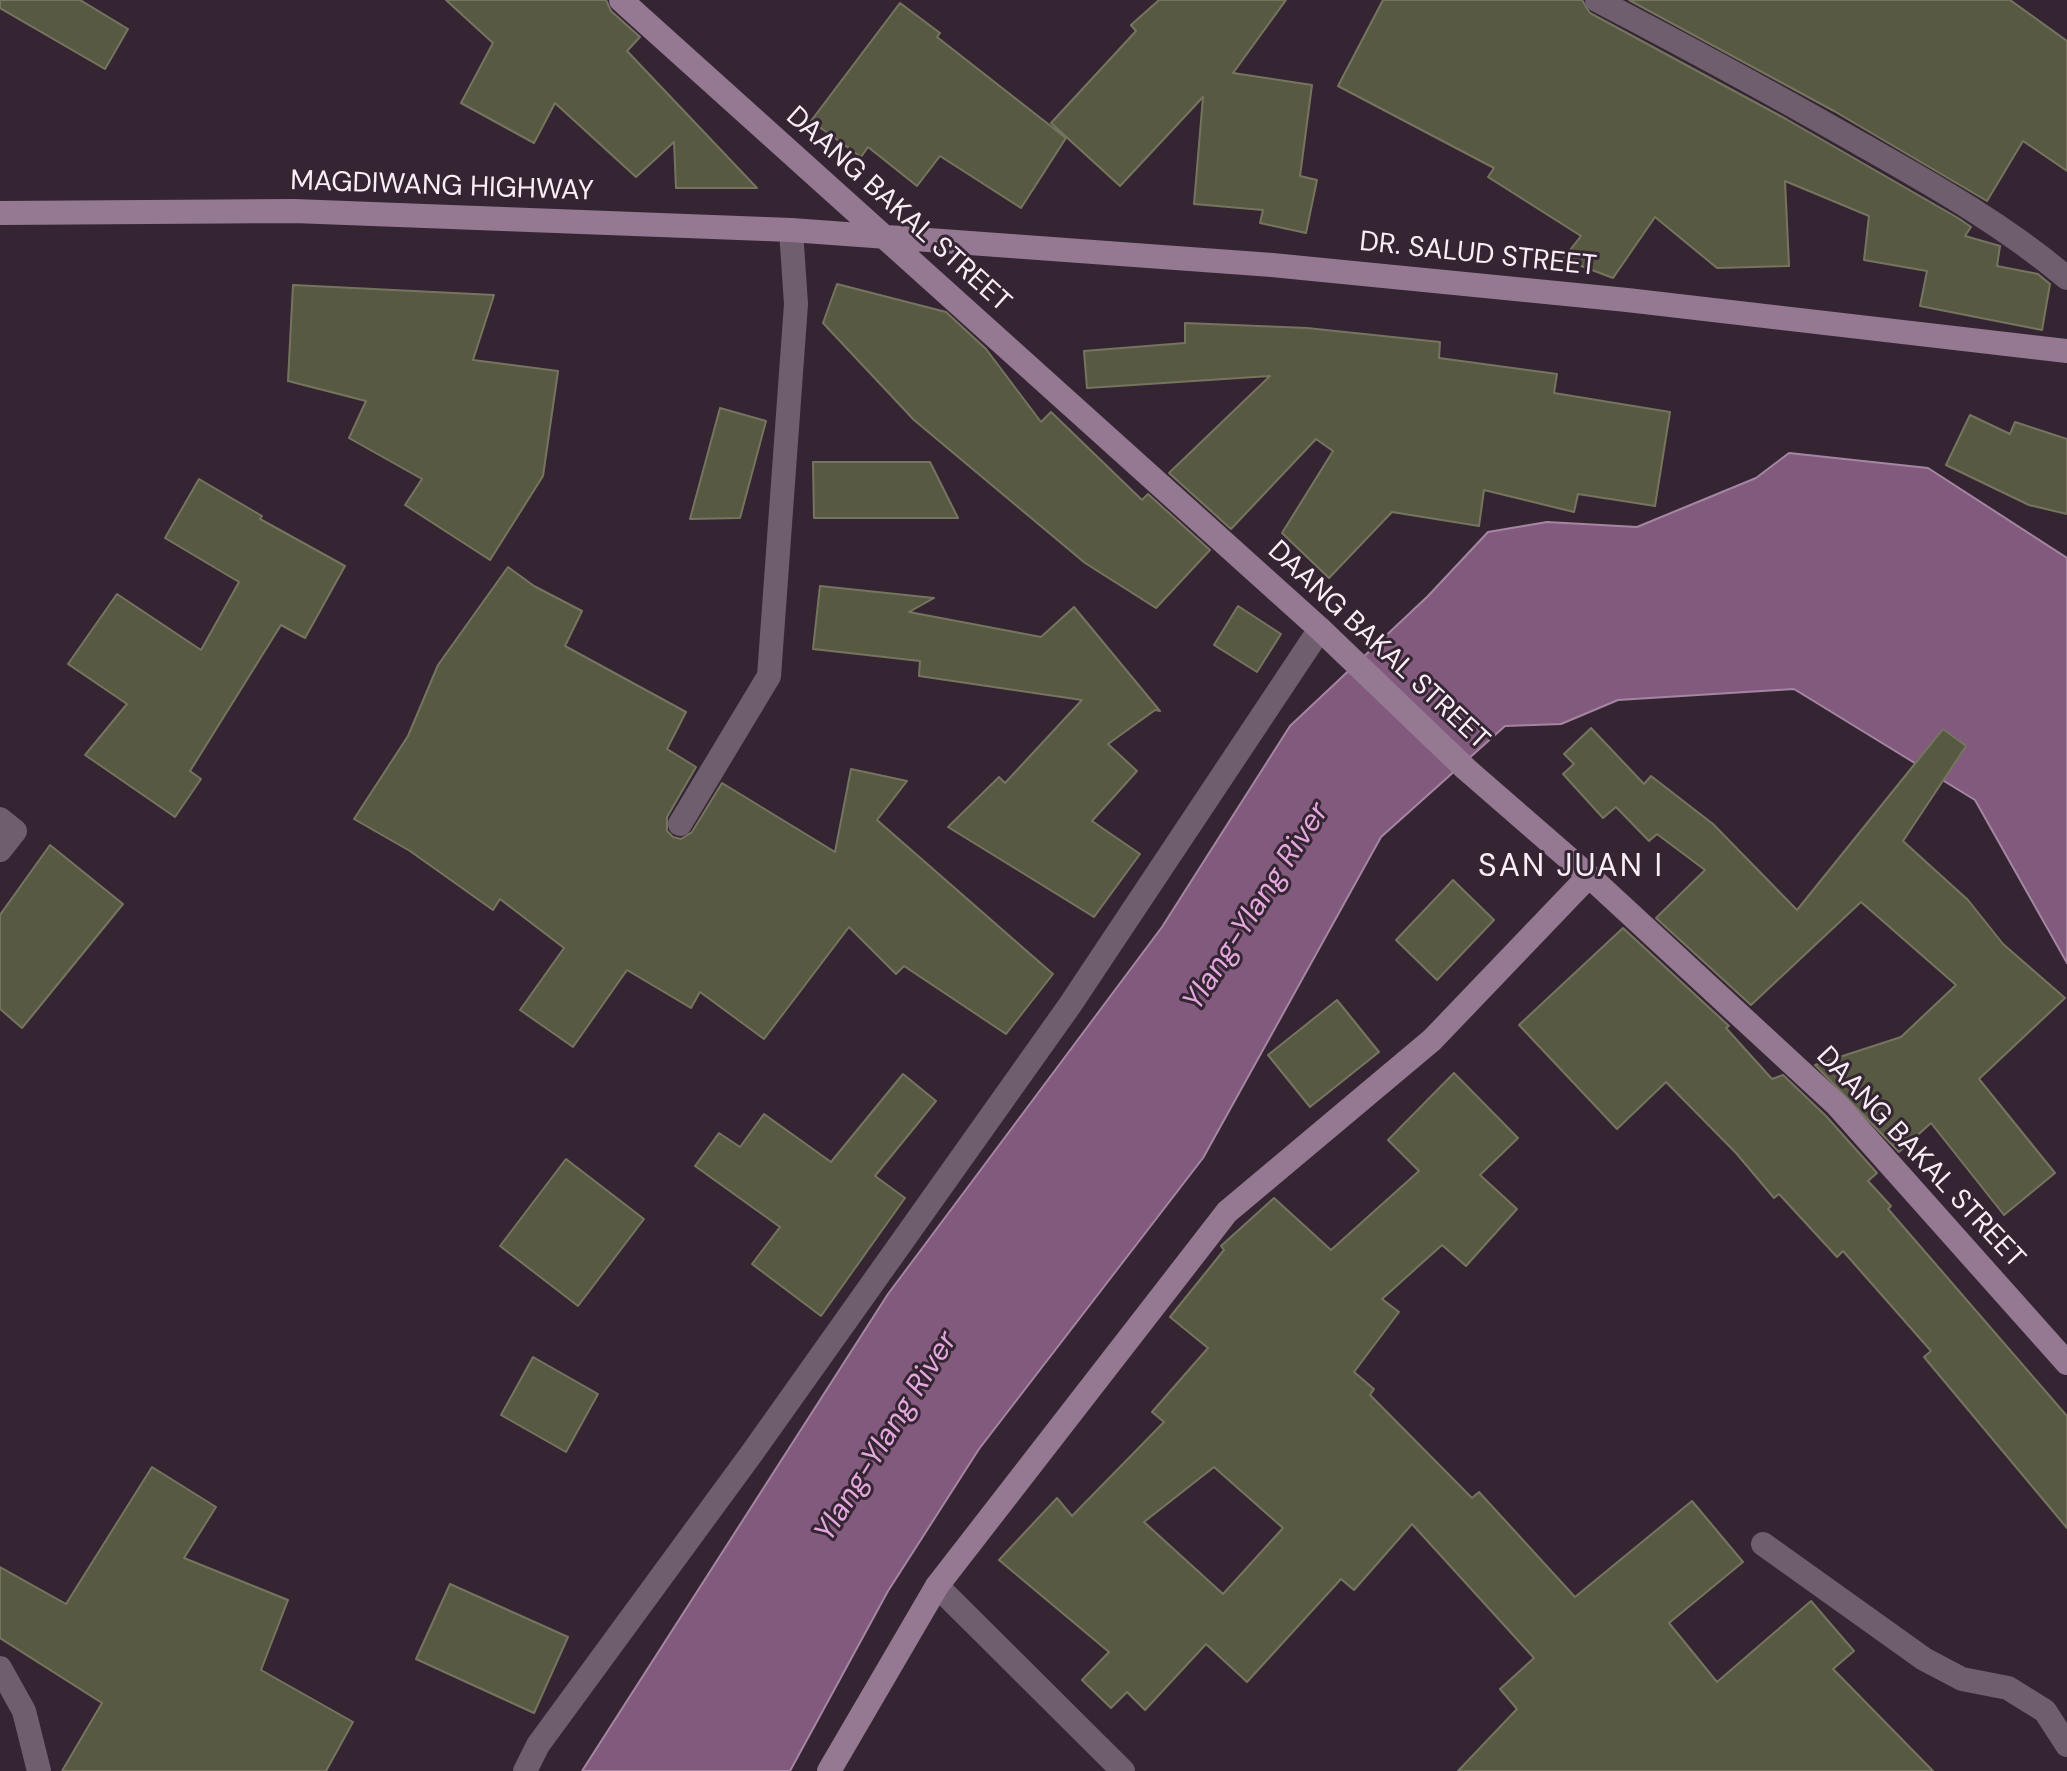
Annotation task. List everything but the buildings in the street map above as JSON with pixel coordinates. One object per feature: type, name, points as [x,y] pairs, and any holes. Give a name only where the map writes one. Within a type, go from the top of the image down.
[{"type":"street","name":"DAANG BAKAL STREET","points":[[621,0],[1328,636],[1466,769],[1589,876],[1837,1105],[2067,1363]]},
{"type":"street","points":[[1597,0],[1734,72],[1950,195],[2032,249],[2067,278]]},
{"type":"street","name":"MAGDIWANG HIGHWAY","points":[[0,213],[294,211],[791,230],[881,237]]},
{"type":"street","points":[[680,824],[769,676],[796,304],[791,230]]},
{"type":"street","name":"DR. SALUD STREET","points":[[881,237],[1272,265],[1627,300],[2067,351]]},
{"type":"street","points":[[525,1771],[538,1745],[752,1453],[1328,636]]},
{"type":"street","points":[[0,819],[15,831],[0,850]]},
{"type":"street","points":[[829,1771],[937,1586],[1227,1212],[1432,1040],[1589,876]]},
{"type":"street","points":[[1763,1544],[1924,1659],[1962,1679],[2008,1688],[2045,1711],[2067,1745]]},
{"type":"street","points":[[937,1586],[1123,1771]]},
{"type":"street","points":[[0,1668],[24,1711],[39,1771]]},
{"type":"water","name":"Ylang-Ylang River","points":[[1789,453],[1928,468],[2067,558],[2067,963],[1975,800],[1794,689],[1618,700],[1561,724],[1505,726],[1381,837],[1203,1158],[979,1449],[888,1591],[790,1771],[582,1771],[888,1294],[1162,927],[1290,726],[1428,596],[1488,532],[1547,522],[1637,527],[1756,478]]},
{"type":"district","name":"SAN JUAN I","points":[[1571,868]]}]
